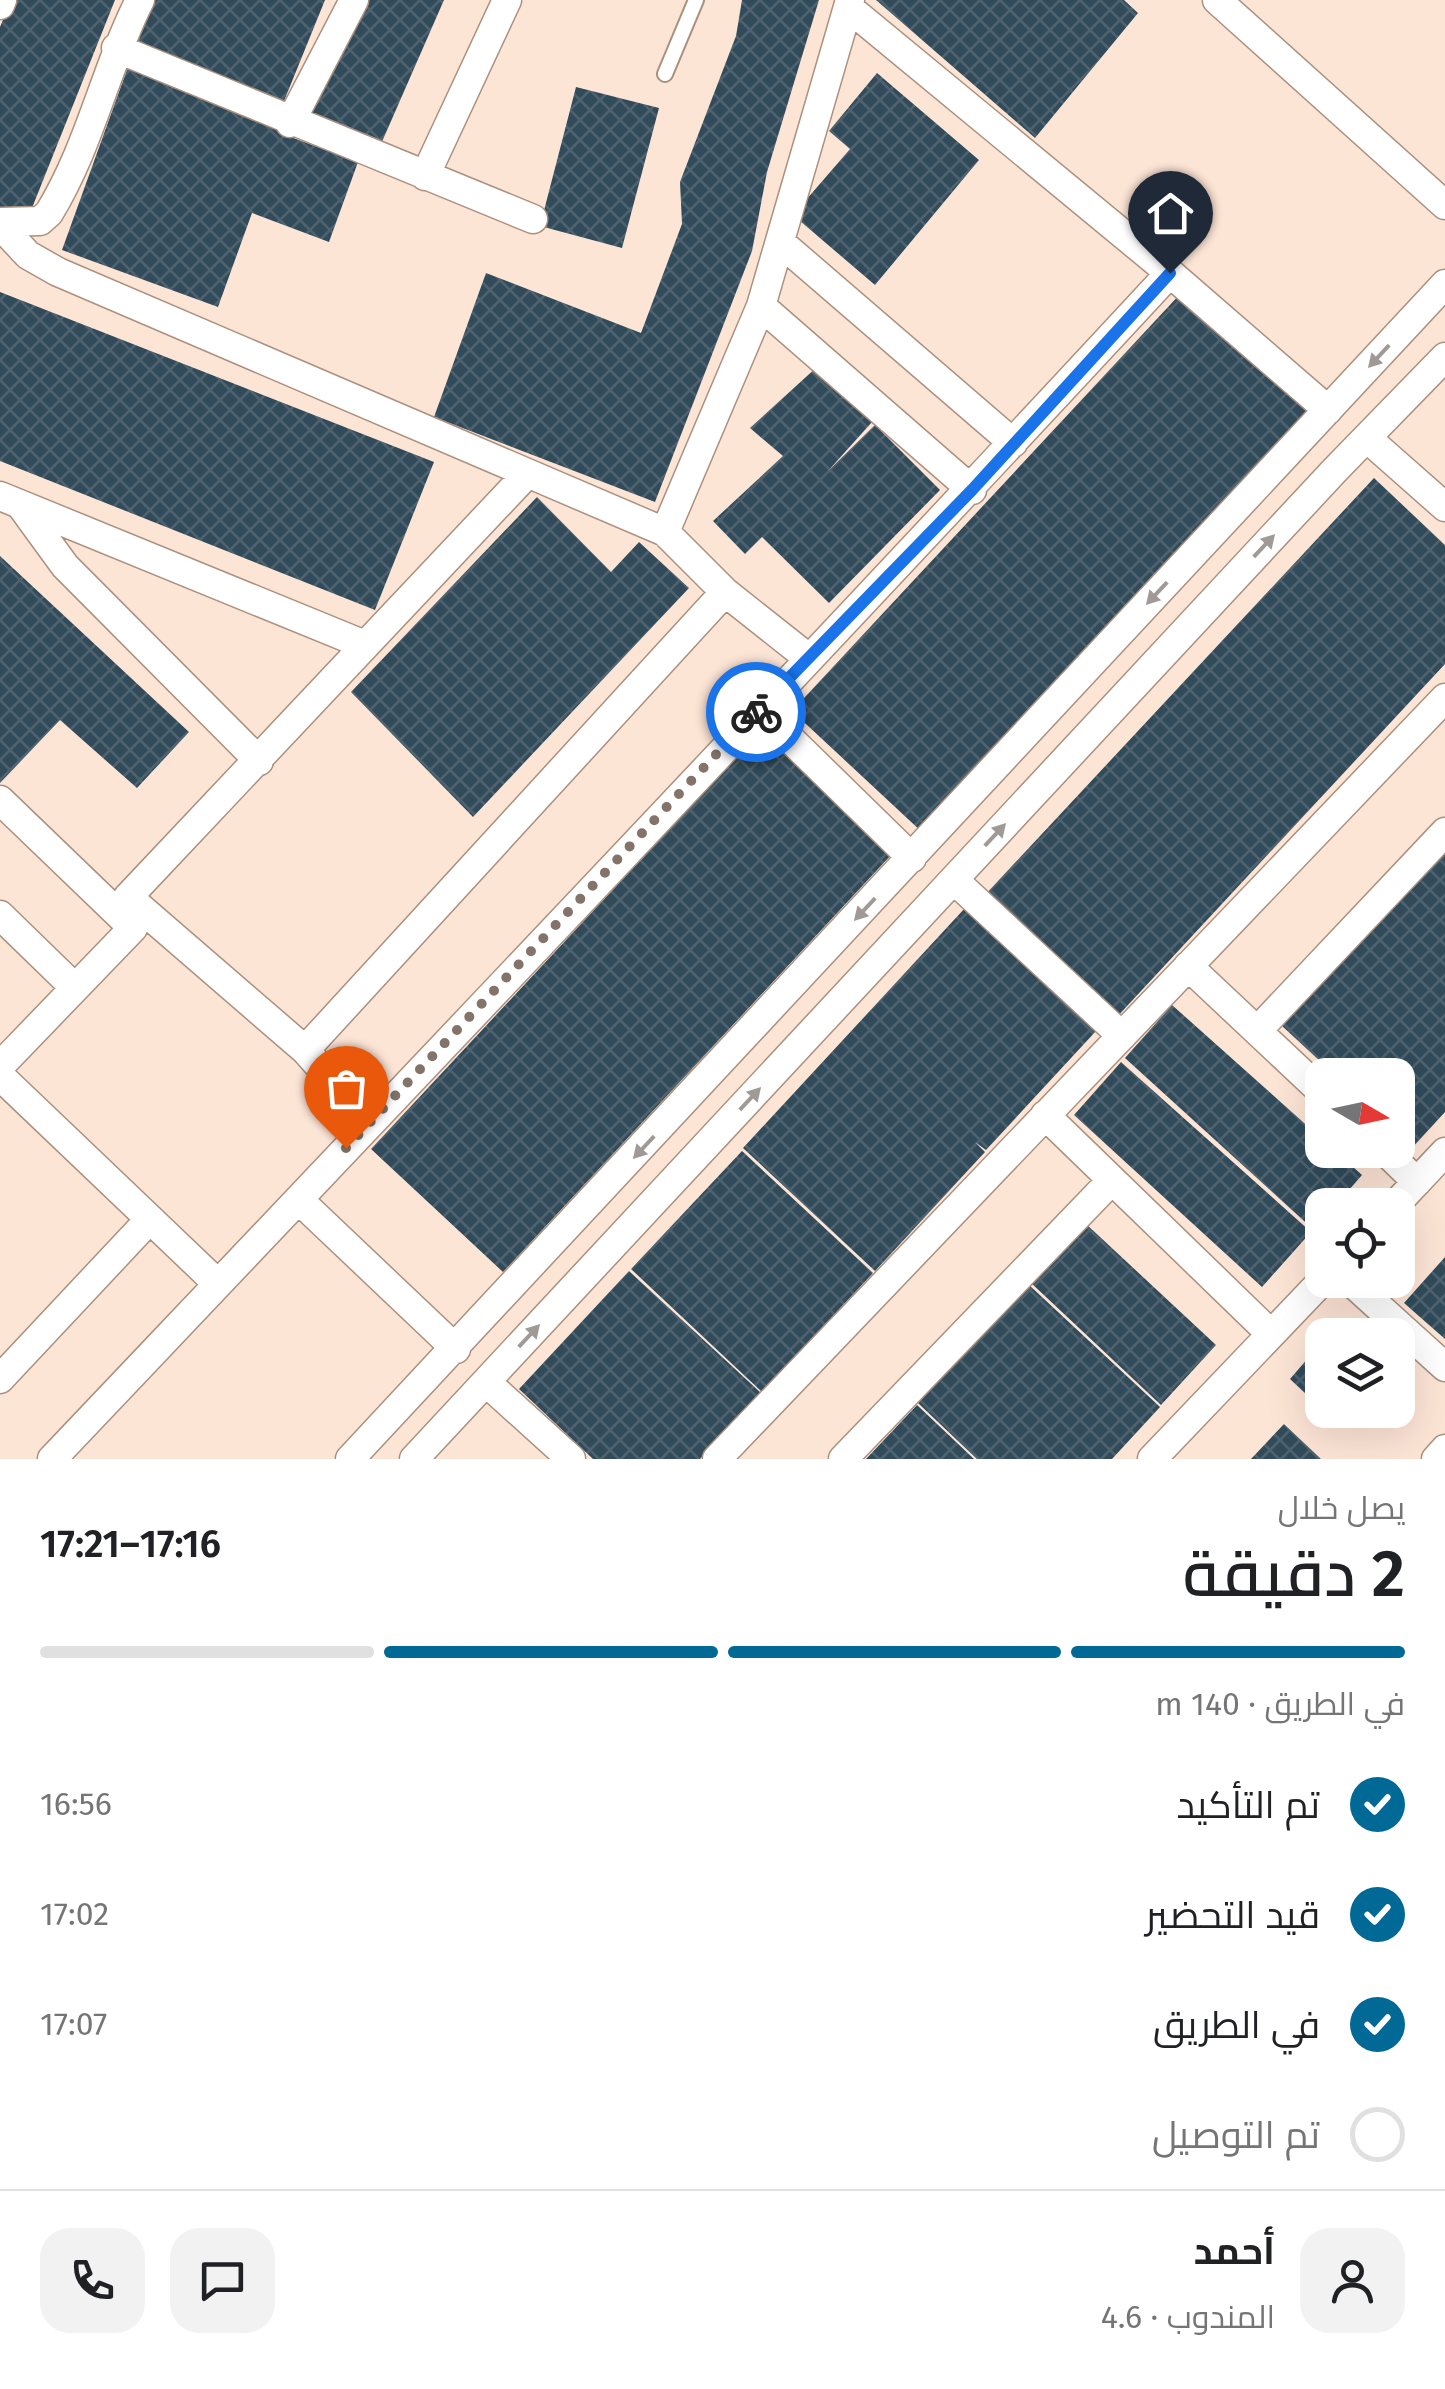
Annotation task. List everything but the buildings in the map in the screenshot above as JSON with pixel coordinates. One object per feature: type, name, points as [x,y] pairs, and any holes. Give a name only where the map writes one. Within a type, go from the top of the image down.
[{"type":"street","points":[[0,224],[40,221],[49,212],[88,137],[116,48],[140,0]]},
{"type":"street","points":[[290,122],[354,0]]},
{"type":"street","points":[[425,176],[508,0]]},
{"type":"street","points":[[1217,0],[1445,205]]},
{"type":"street","points":[[665,532],[761,306],[849,4],[1328,410]]},
{"type":"street","points":[[116,48],[533,219]]},
{"type":"street","points":[[0,224],[28,255],[58,272],[526,476],[665,532],[725,592],[807,657]]},
{"type":"street","points":[[780,242],[1013,442]]},
{"type":"street","points":[[52,1459],[807,657],[972,490],[1170,273]]},
{"type":"street","points":[[350,1459],[1445,284]]},
{"type":"street","points":[[761,306],[972,490]]},
{"type":"street","points":[[390,1418],[418,1455],[1335,470],[1445,358]]},
{"type":"street","points":[[1301,438],[1335,470]]},
{"type":"street","points":[[1368,439],[1445,507]]},
{"type":"street","points":[[128,897],[526,476]]},
{"type":"street","points":[[11,502],[365,644]]},
{"type":"street","points":[[11,502],[65,566],[259,761]]},
{"type":"street","points":[[305,1050],[725,592]]},
{"type":"street","points":[[717,1459],[1445,698]]},
{"type":"street","points":[[778,727],[912,858]]},
{"type":"street","points":[[0,800],[133,928]]},
{"type":"street","points":[[1258,1031],[1445,832]]},
{"type":"street","points":[[954,880],[1122,1036]]},
{"type":"street","points":[[128,897],[305,1050],[369,1122]]},
{"type":"street","points":[[128,897],[133,928]]},
{"type":"street","points":[[0,915],[75,988]]},
{"type":"street","points":[[0,1066],[133,928]]},
{"type":"street","points":[[1188,966],[1305,1076]]},
{"type":"street","points":[[0,1076],[218,1284]]},
{"type":"street","points":[[1046,1116],[1271,1334]]},
{"type":"street","points":[[1411,1188],[1445,1152]]},
{"type":"street","points":[[1403,1168],[1417,1182]]},
{"type":"street","points":[[843,1459],[1112,1180]]},
{"type":"street","points":[[299,1200],[456,1349]]},
{"type":"street","points":[[0,1379],[150,1220]]},
{"type":"street","points":[[1152,1459],[1306,1298]]},
{"type":"street","points":[[1369,1298],[1445,1367]]},
{"type":"street","points":[[486,1382],[572,1459]]},
{"type":"street","points":[[1436,1459],[1445,1450]]},
{"type":"lane","points":[[664,74],[696,0]]},
{"type":"way so far","points":[[346,1148],[756,712]]},
{"type":"route","points":[[756,712],[972,490],[1170,273]]}]
